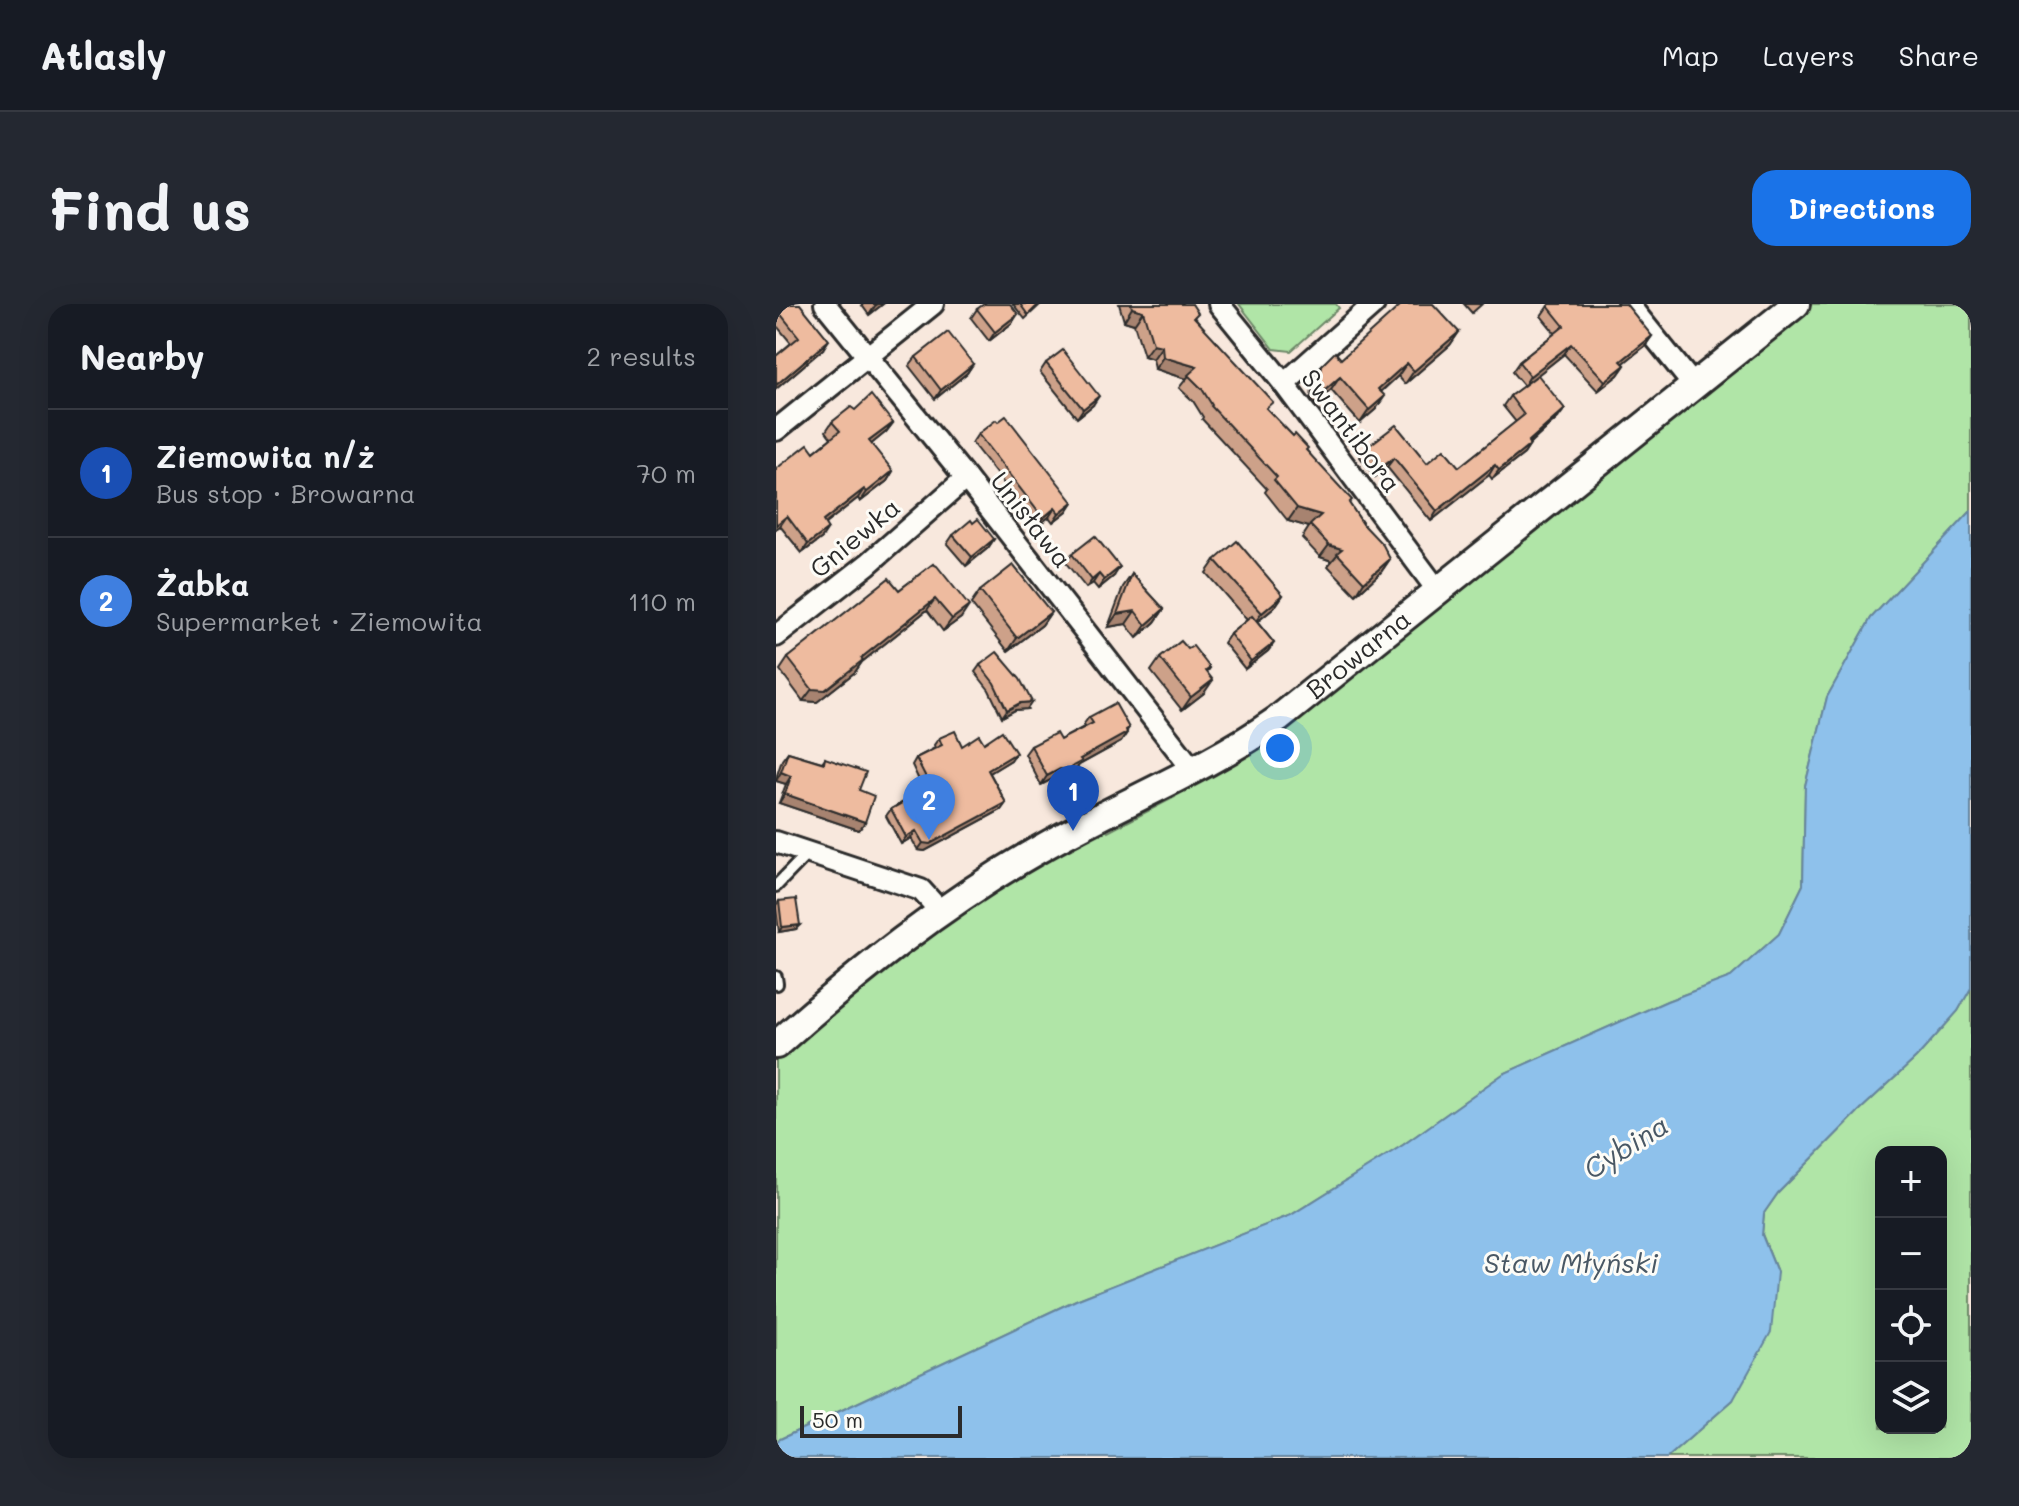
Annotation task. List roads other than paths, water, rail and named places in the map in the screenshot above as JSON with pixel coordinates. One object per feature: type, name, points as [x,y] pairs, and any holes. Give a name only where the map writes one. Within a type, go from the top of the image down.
[{"type":"street","name":"Unisława","points":[[825,304],[966,478],[1193,770]]},
{"type":"street","points":[[776,430],[933,304]]},
{"type":"street","name":"Swantibora","points":[[1219,304],[1284,384],[1438,591]]},
{"type":"street","points":[[1284,384],[1374,304]]},
{"type":"street","points":[[1628,304],[1694,386]]},
{"type":"street","name":"Browarna","points":[[776,1045],[872,962],[941,912],[1040,849],[1241,744],[1278,719],[1796,304]]},
{"type":"street","name":"Gniewka","points":[[776,636],[868,564],[966,478]]},
{"type":"street","points":[[776,842],[921,890],[941,912]]},
{"type":"lane","points":[[776,886],[808,853]]},
{"type":"lane","points":[[776,977],[777,984]]},
{"type":"water","name":"Staw Młyński","points":[[1971,511],[1971,988],[1958,1011],[1916,1058],[1778,1193],[1764,1213],[1762,1235],[1777,1272],[1771,1332],[1733,1400],[1667,1458],[776,1458],[776,1441],[1076,1300],[1291,1215],[1403,1145],[1503,1074],[1667,1001],[1731,977],[1779,934],[1803,885],[1805,786],[1827,697],[1871,618]]},
{"type":"place","name":"Ziemowita n/ż","points":[[1073,831]]},
{"type":"place","name":"Żabka","points":[[929,840]]},
{"type":"water label","name":"Cybina","points":[[1626,1147]]}]
